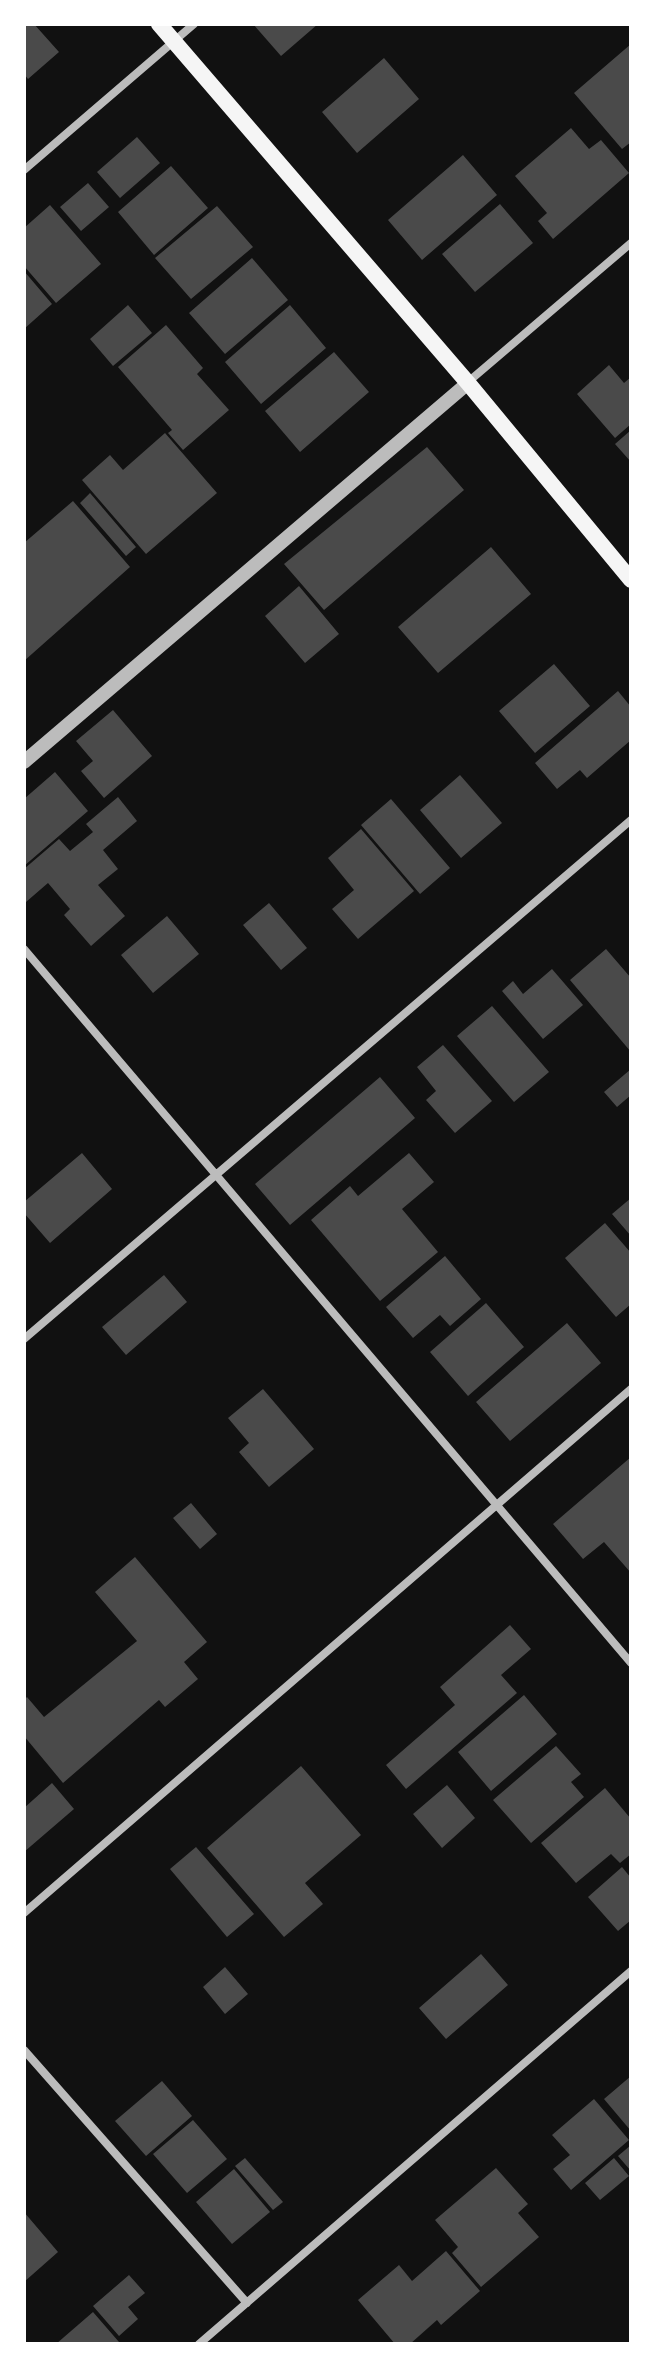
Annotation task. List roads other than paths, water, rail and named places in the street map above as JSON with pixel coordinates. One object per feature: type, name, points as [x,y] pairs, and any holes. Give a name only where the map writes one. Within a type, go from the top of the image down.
[{"type":"main road","points":[[159,24],[468,383],[631,580]]},
{"type":"street","points":[[24,170],[194,24]]},
{"type":"street","points":[[24,762],[631,243]]},
{"type":"street","points":[[24,1339],[631,820]]},
{"type":"street","points":[[24,949],[631,1663]]},
{"type":"street","points":[[24,1913],[631,1389]]},
{"type":"street","points":[[199,2344],[631,1971]]},
{"type":"street","points":[[24,2050],[247,2303]]}]
